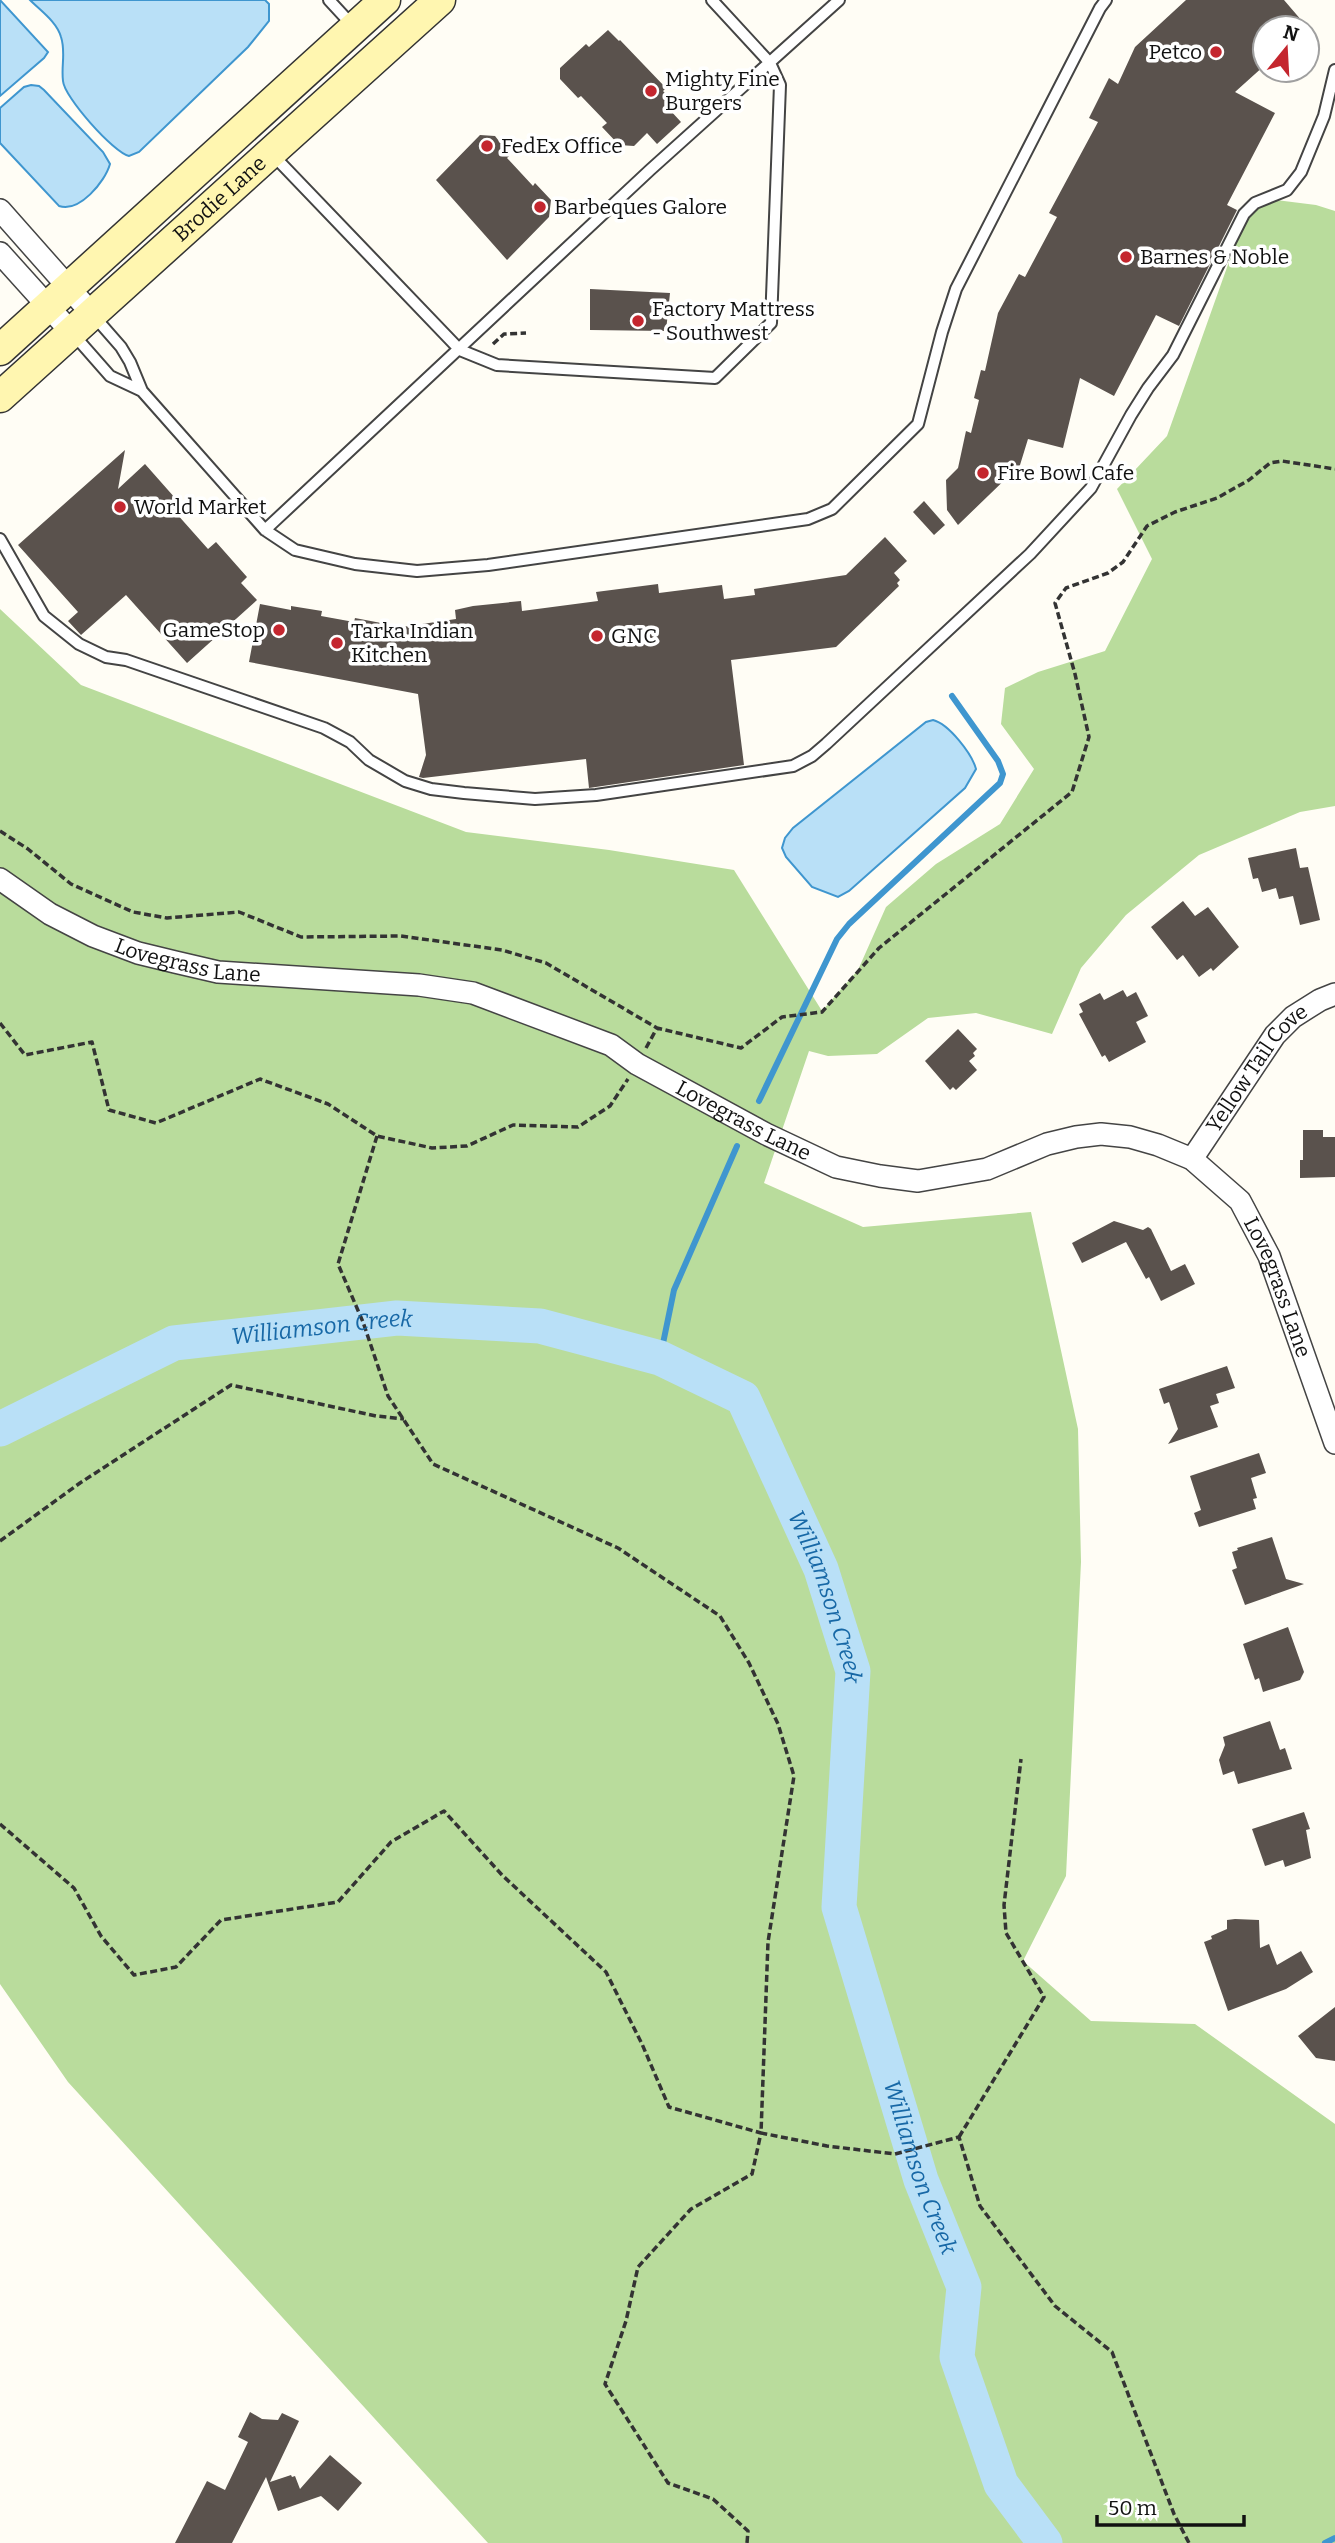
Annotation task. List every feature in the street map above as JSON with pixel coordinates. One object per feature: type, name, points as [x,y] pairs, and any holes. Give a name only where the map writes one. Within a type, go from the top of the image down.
[{"type":"main road","name":"Brodie Lane","points":[[0,350],[385,0]]},
{"type":"main road","name":"Brodie Lane","points":[[0,397],[440,0]]},
{"type":"street","points":[[0,210],[58,297],[83,324]]},
{"type":"street","points":[[0,253],[58,297]]},
{"type":"street","name":"Lovegrass Lane","points":[[0,879],[50,914],[93,936],[138,953],[218,972],[419,985],[473,993],[611,1045],[637,1064],[765,1134],[836,1167],[918,1181],[987,1168],[1048,1144],[1101,1134],[1158,1144],[1192,1159],[1240,1201],[1269,1255],[1335,1443]]},
{"type":"street","name":"Yellow Tail Cove","points":[[1192,1159],[1275,1035],[1293,1017],[1335,994]]},
{"type":"lane","points":[[329,0],[354,27]]},
{"type":"lane","points":[[271,153],[460,350],[497,365],[715,378],[771,323],[780,85],[770,63],[712,0]]},
{"type":"lane","points":[[265,530],[650,170],[839,0]]},
{"type":"lane","points":[[83,324],[121,347],[142,391],[265,530],[295,550],[355,564],[417,571],[488,565],[808,519],[832,509],[919,424],[942,332],[956,289],[1106,0]]},
{"type":"lane","points":[[0,539],[44,616],[79,644],[106,657],[127,660],[324,728],[350,742],[369,760],[405,781],[431,789],[536,799],[596,795],[793,766],[812,756],[826,744],[1030,554],[1091,488],[1131,415],[1172,355],[1244,214],[1255,203],[1287,190],[1301,172],[1324,116],[1335,70]]},
{"type":"lane","points":[[83,324],[110,376],[142,391]]},
{"type":"path","points":[[493,344],[504,334],[526,333]]},
{"type":"path","points":[[0,831],[28,849],[71,884],[133,912],[167,918],[239,912],[301,937],[401,936],[502,950],[545,963],[657,1028],[741,1048],[782,1017],[821,1012],[879,948],[1072,792],[1089,737],[1055,603],[1066,588],[1108,573],[1123,562],[1147,526],[1175,512],[1217,498],[1249,480],[1270,463],[1282,461],[1335,468]]},
{"type":"path","points":[[0,1023],[26,1055],[92,1041],[109,1110],[156,1124],[260,1079],[328,1104],[377,1136],[432,1148],[467,1146],[513,1125],[578,1127],[610,1106],[657,1028]]},
{"type":"path","points":[[377,1136],[338,1264],[363,1322],[388,1396],[433,1464],[618,1548],[720,1616],[749,1663],[778,1724],[794,1776],[768,1942],[761,2133],[752,2174],[691,2209],[638,2267],[626,2321],[605,2384],[668,2483],[713,2500],[748,2530],[747,2543]]},
{"type":"path","points":[[0,1541],[80,1483],[230,1385],[376,1416],[404,1419]]},
{"type":"path","points":[[0,1824],[74,1888],[101,1936],[134,1975],[176,1967],[221,1920],[338,1902],[391,1842],[444,1811],[502,1875],[606,1972],[642,2044],[669,2107],[761,2133],[827,2146],[895,2154],[960,2137],[1044,1997],[1006,1933],[1004,1905],[1021,1759]]},
{"type":"path","points":[[960,2137],[979,2206],[1055,2306],[1112,2352],[1174,2514],[1189,2543]]},
{"type":"green space","points":[[1252,197],[1316,205],[1335,211],[1335,806],[1300,812],[1199,855],[1126,915],[1081,968],[1052,1034],[976,1013],[928,1018],[877,1054],[828,1056],[809,1051],[764,1183],[863,1227],[1031,1212],[1078,1429],[1081,1562],[1066,1876],[1023,1961],[1091,2021],[1195,2024],[1335,2124],[1335,2543],[488,2543],[68,2082],[0,1984],[0,609],[81,685],[466,832],[609,850],[734,870],[822,1011],[858,970],[886,907],[936,864],[1000,824],[1034,769],[1001,724],[1005,688],[1038,672],[1105,651],[1152,559],[1117,489],[1167,436]]},
{"type":"water","points":[[0,0],[48,52],[0,96]]},
{"type":"water","points":[[30,0],[265,0],[269,4],[269,21],[248,47],[139,152],[129,156],[102,135],[72,99],[63,81],[63,48],[59,32]]},
{"type":"water","points":[[31,85],[44,90],[103,152],[110,164],[97,187],[75,205],[59,206],[0,143],[0,108],[24,87]]},
{"type":"water","points":[[933,720],[953,733],[974,763],[976,769],[965,788],[849,891],[838,897],[812,887],[786,857],[782,848],[785,838],[793,828],[926,722]]},
{"type":"building","points":[[1186,0],[1284,0],[1296,14],[1251,14],[1251,78],[1235,92],[1275,113],[1227,205],[1237,210],[1179,326],[1156,315],[1114,396],[1080,378],[1063,448],[1028,439],[1020,465],[958,525],[947,510],[946,480],[958,468],[966,431],[971,433],[979,400],[974,398],[981,370],[985,371],[998,313],[1019,274],[1025,277],[1057,217],[1049,213],[1098,122],[1089,118],[1109,78],[1118,84],[1135,47]]},
{"type":"building","points":[[608,30],[666,88],[663,91],[675,104],[669,109],[681,122],[657,144],[647,133],[634,146],[619,145],[602,127],[607,123],[560,79],[560,68],[586,44],[589,47]]},
{"type":"building","points":[[480,135],[495,136],[510,155],[507,158],[533,186],[535,183],[551,200],[549,217],[507,260],[436,180]]},
{"type":"building","points":[[590,289],[670,293],[666,331],[590,330]]},
{"type":"building","points":[[125,450],[118,489],[145,464],[183,507],[176,513],[208,549],[216,542],[247,577],[241,583],[257,600],[187,663],[126,595],[81,635],[68,621],[78,612],[18,545]]},
{"type":"building","points":[[924,501],[945,525],[934,535],[913,512]]},
{"type":"building","points":[[885,537],[907,561],[894,573],[900,580],[897,583],[899,586],[836,647],[731,660],[744,765],[589,788],[586,759],[423,778],[419,777],[426,755],[418,694],[249,662],[260,604],[291,610],[291,606],[322,611],[321,616],[354,622],[355,618],[402,627],[456,619],[455,610],[473,606],[521,601],[522,611],[598,601],[596,592],[658,584],[659,593],[722,585],[724,599],[755,595],[754,589],[846,575]]},
{"type":"building","points":[[1296,848],[1300,868],[1308,867],[1320,920],[1300,925],[1293,896],[1279,899],[1276,888],[1262,892],[1258,878],[1253,879],[1248,858]]},
{"type":"building","points":[[1183,901],[1195,916],[1208,907],[1239,947],[1213,971],[1211,968],[1199,977],[1183,955],[1177,960],[1151,927]]},
{"type":"building","points":[[1123,990],[1127,997],[1136,992],[1148,1016],[1136,1022],[1146,1042],[1109,1062],[1105,1055],[1102,1057],[1079,1014],[1083,1012],[1079,1004],[1100,993],[1104,1000]]},
{"type":"building","points":[[958,1029],[977,1049],[973,1053],[975,1056],[969,1061],[977,1070],[956,1090],[953,1087],[950,1090],[925,1061]]},
{"type":"building","points":[[1303,1130],[1323,1130],[1323,1137],[1335,1137],[1335,1177],[1300,1178]]},
{"type":"building","points":[[1114,1221],[1143,1230],[1148,1227],[1151,1229],[1171,1271],[1185,1264],[1195,1284],[1161,1301],[1126,1242],[1082,1263],[1072,1243]]},
{"type":"building","points":[[1227,1366],[1235,1388],[1216,1394],[1219,1403],[1210,1406],[1218,1427],[1168,1444],[1178,1429],[1169,1402],[1164,1404],[1159,1389]]},
{"type":"building","points":[[1259,1453],[1266,1473],[1251,1478],[1257,1498],[1253,1499],[1256,1509],[1199,1527],[1194,1513],[1201,1510],[1190,1476]]},
{"type":"building","points":[[1272,1537],[1286,1579],[1304,1584],[1245,1605],[1232,1570],[1237,1568],[1232,1552]]},
{"type":"building","points":[[1288,1627],[1304,1672],[1300,1680],[1263,1692],[1259,1678],[1255,1680],[1243,1644]]},
{"type":"building","points":[[1270,1721],[1280,1750],[1285,1748],[1292,1769],[1238,1784],[1234,1771],[1223,1775],[1219,1760],[1225,1745],[1223,1737]]},
{"type":"building","points":[[1304,1812],[1310,1829],[1306,1830],[1311,1858],[1285,1867],[1283,1860],[1265,1866],[1252,1829]]},
{"type":"building","points":[[1227,1920],[1259,1920],[1260,1948],[1269,1944],[1277,1965],[1301,1951],[1313,1972],[1286,1989],[1228,2011],[1204,1942],[1227,1929]]},
{"type":"building","points":[[1335,2007],[1335,2061],[1316,2058],[1298,2036]]},
{"type":"building","points":[[250,2412],[262,2419],[278,2420],[282,2413],[299,2421],[270,2482],[291,2475],[295,2476],[300,2489],[330,2455],[362,2483],[338,2511],[321,2496],[278,2511],[266,2477],[232,2543],[175,2543],[207,2481],[225,2490],[248,2442],[238,2437]]},
{"type":"waterway","points":[[759,1101],[837,939],[849,924],[1000,783],[1003,774],[998,761],[952,696]]},
{"type":"waterway","points":[[660,1358],[674,1290],[737,1146]]},
{"type":"waterway","name":"Williamson Creek","points":[[0,1429],[174,1343],[397,1318],[540,1326],[660,1358],[743,1398],[821,1569],[853,1671],[839,1907],[921,2180],[964,2287],[957,2357],[1001,2484],[1045,2543]]},
{"type":"waterway","points":[[1325,2543],[1335,2538]]},
{"type":"place","name":"Petco","points":[[1216,52]]},
{"type":"place","name":"Mighty Fine Burgers","points":[[651,91]]},
{"type":"place","name":"FedEx Office","points":[[487,146]]},
{"type":"place","name":"Barbeques Galore","points":[[540,207]]},
{"type":"place","name":"Barnes & Noble","points":[[1126,257]]},
{"type":"place","name":"Factory Mattress - Southwest","points":[[638,321]]},
{"type":"place","name":"Fire Bowl Cafe","points":[[983,473]]},
{"type":"place","name":"World Market","points":[[120,507]]},
{"type":"place","name":"GameStop","points":[[279,630]]},
{"type":"place","name":"GNC","points":[[597,636]]},
{"type":"place","name":"Tarka Indian Kitchen","points":[[337,643]]}]
